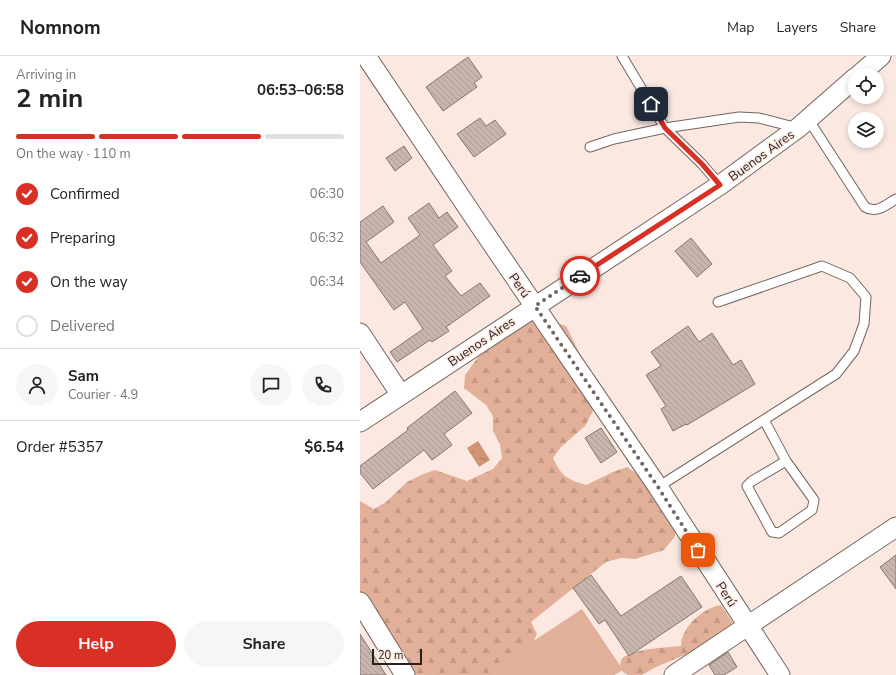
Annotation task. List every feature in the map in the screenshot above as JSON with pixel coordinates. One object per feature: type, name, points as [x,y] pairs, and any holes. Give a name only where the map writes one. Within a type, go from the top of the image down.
[{"type":"street","name":"Perú","points":[[366,56],[658,487],[780,675]]},
{"type":"street","points":[[867,68],[881,56]]},
{"type":"street","name":"Buenos Aires","points":[[360,422],[720,185],[803,123],[848,84]]},
{"type":"street","points":[[360,333],[401,395]]},
{"type":"street","points":[[674,675],[896,527]]},
{"type":"street","points":[[360,602],[405,675]]},
{"type":"lane","points":[[622,56],[665,128],[702,164],[720,185]]},
{"type":"lane","points":[[590,147],[614,139],[665,128],[739,118],[759,118],[803,123],[869,210],[874,211],[896,199]]},
{"type":"lane","points":[[658,487],[836,374],[854,351],[864,324],[866,297],[850,278],[822,266],[718,302]]},
{"type":"lane","points":[[764,420],[786,461],[814,500],[812,510],[779,533],[772,532],[747,486],[752,481],[786,461]]},
{"type":"green space","points":[[552,321],[566,326],[595,384],[596,398],[592,413],[585,426],[561,447],[553,458],[556,464],[562,473],[570,479],[586,485],[627,467],[639,475],[677,522],[675,536],[664,550],[635,559],[621,558],[606,562],[531,622],[537,634],[531,647],[519,657],[506,661],[497,675],[399,675],[360,613],[360,501],[374,509],[386,502],[407,482],[435,470],[467,481],[493,469],[502,458],[500,444],[493,431],[493,416],[486,405],[464,388],[465,375],[504,322]]},
{"type":"green space","points":[[721,605],[734,625],[699,649],[656,667],[642,675],[628,675],[623,672],[620,665],[622,658],[643,650],[681,646],[682,637],[693,621],[709,609]]},
{"type":"green space","points":[[582,609],[623,670],[614,675],[482,675]]},
{"type":"water","points":[[478,441],[490,460],[479,467],[467,448]]},
{"type":"building","points":[[468,57],[482,77],[474,83],[477,87],[443,111],[426,87]]},
{"type":"building","points":[[480,118],[486,126],[495,120],[506,134],[474,157],[457,134]]},
{"type":"building","points":[[404,146],[412,158],[395,171],[386,158]]},
{"type":"building","points":[[429,203],[439,218],[447,212],[458,227],[433,245],[452,271],[445,276],[461,296],[480,283],[490,296],[446,327],[449,331],[432,342],[430,340],[397,362],[390,352],[423,329],[405,302],[394,310],[360,262],[360,222],[383,206],[394,222],[366,242],[381,263],[420,235],[408,218]]},
{"type":"building","points":[[691,238],[712,264],[697,277],[675,251]]},
{"type":"building","points":[[688,326],[699,342],[712,333],[733,365],[741,360],[755,384],[687,425],[686,424],[673,431],[661,409],[666,406],[646,375],[661,366],[651,352]]},
{"type":"building","points":[[455,391],[472,413],[444,434],[452,445],[432,460],[424,450],[373,489],[360,473],[360,466],[408,430],[407,428]]},
{"type":"building","points":[[601,428],[617,452],[601,463],[585,438]]},
{"type":"building","points":[[896,555],[896,589],[880,567]]},
{"type":"building","points":[[591,575],[621,616],[681,576],[702,607],[629,656],[605,620],[599,624],[573,588]]},
{"type":"building","points":[[360,634],[386,675],[360,675]]},
{"type":"building","points":[[728,652],[737,667],[724,675],[715,675],[709,665]]},
{"type":"way so far","points":[[580,276],[535,306],[658,487],[698,550]]},
{"type":"route","points":[[580,276],[720,185],[702,164],[665,128],[651,104]]}]
